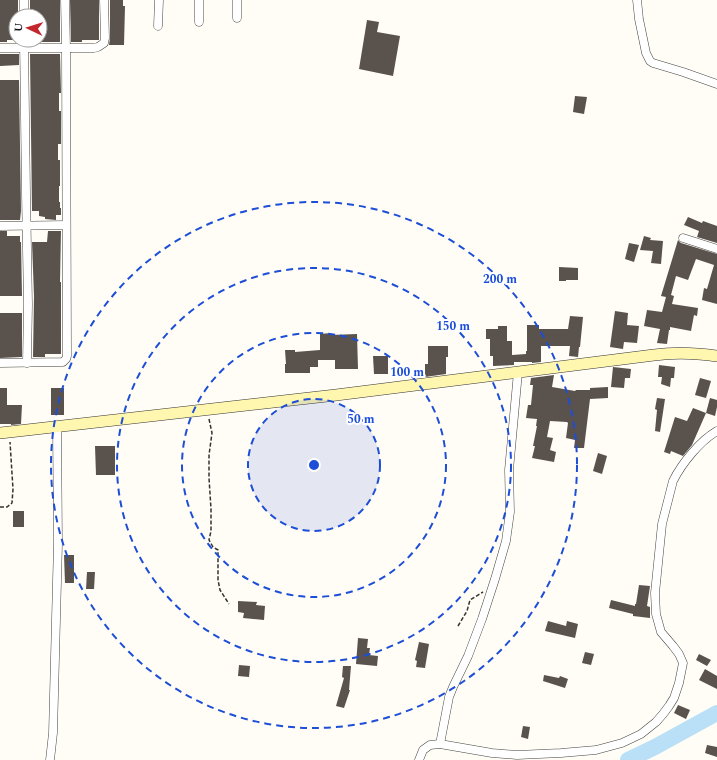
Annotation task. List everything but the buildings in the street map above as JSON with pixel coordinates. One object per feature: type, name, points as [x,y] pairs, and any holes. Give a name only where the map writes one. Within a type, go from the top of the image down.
[{"type":"main road","points":[[4,432],[336,395],[666,353],[701,353],[717,356]]},
{"type":"street","points":[[0,363],[63,362],[66,360],[67,356],[66,48],[64,0]]},
{"type":"street","points":[[48,46],[94,48],[102,45],[104,43],[104,0]]},
{"type":"street","points":[[158,26],[159,0]]},
{"type":"street","points":[[199,0],[199,22]]},
{"type":"street","points":[[237,0],[237,18]]},
{"type":"street","points":[[637,0],[639,19],[646,53],[650,61],[717,84]]},
{"type":"street","points":[[24,48],[28,304],[27,362]]},
{"type":"street","points":[[0,226],[66,225]]},
{"type":"street","points":[[682,238],[717,249]]},
{"type":"street","points":[[440,744],[451,692],[468,656],[482,619],[506,541],[510,512],[509,470],[518,372]]},
{"type":"street","points":[[50,760],[53,733],[58,543],[57,427]]},
{"type":"street","points":[[419,760],[423,750],[430,745],[440,744],[492,753],[561,757],[622,743],[642,734],[656,722],[674,698],[683,663],[679,654],[661,632],[656,614],[655,594],[662,524],[676,474],[700,444],[717,431]]},
{"type":"path","points":[[207,410],[212,433],[209,455],[211,509],[211,531],[209,540],[213,547],[218,550],[218,580],[220,590],[229,604]]},
{"type":"path","points":[[0,507],[7,507],[12,503],[13,488],[11,450],[4,432]]},
{"type":"path","points":[[458,626],[467,611],[470,600],[485,590],[495,579]]},
{"type":"waterway","points":[[628,760],[717,713]]}]
